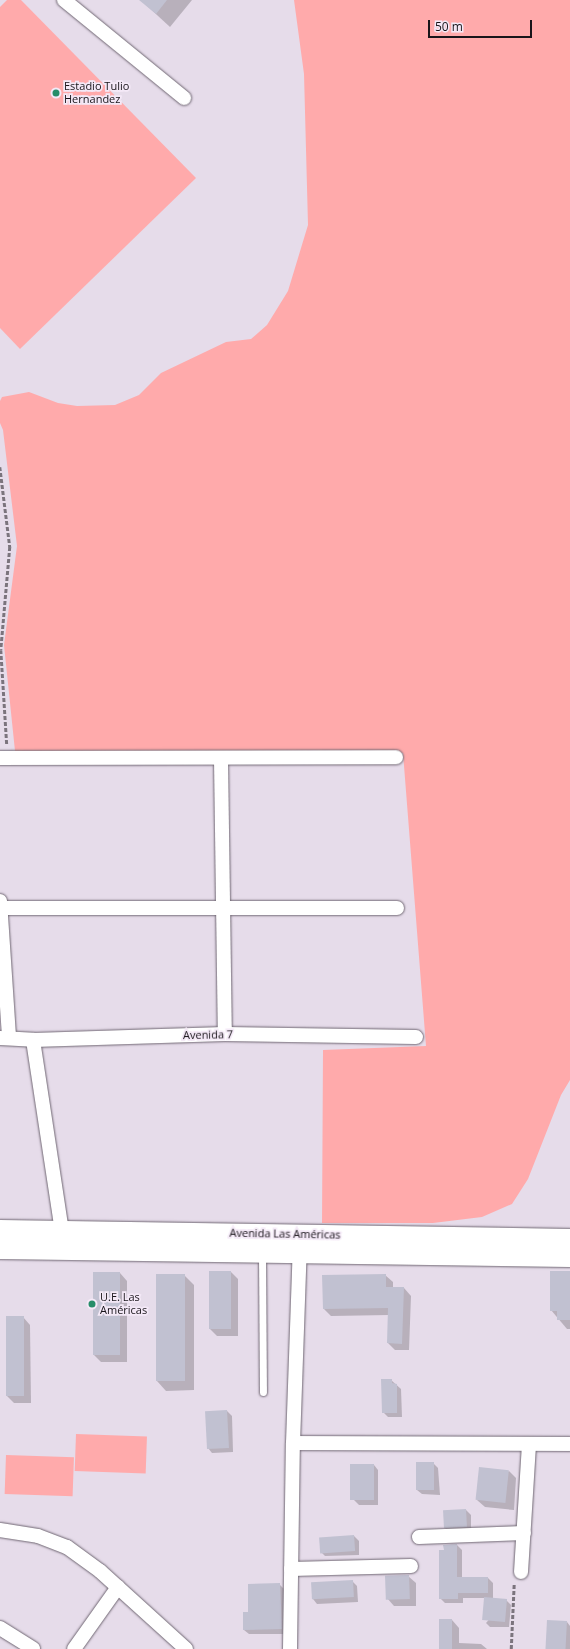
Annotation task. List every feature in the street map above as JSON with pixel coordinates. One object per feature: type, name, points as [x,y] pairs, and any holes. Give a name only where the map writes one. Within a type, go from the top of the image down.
[{"type":"main road","name":"Avenida Las Américas","points":[[0,1230],[62,1230],[570,1257]]},
{"type":"main road","name":"Avenida Las Américas","points":[[0,1249],[262,1252],[300,1243],[570,1239]]},
{"type":"street","points":[[64,0],[184,98]]},
{"type":"street","points":[[4,758],[396,757]]},
{"type":"street","points":[[221,758],[225,1034]]},
{"type":"street","points":[[4,1038],[0,904],[396,908]]},
{"type":"street","name":"Avenida 7","points":[[4,1038],[33,1040],[225,1034],[416,1037]]},
{"type":"street","points":[[33,1040],[62,1230]]},
{"type":"street","points":[[290,1649],[293,1443],[300,1243]]},
{"type":"street","points":[[293,1443],[570,1444]]},
{"type":"street","points":[[522,1572],[529,1444]]},
{"type":"street","points":[[0,1530],[38,1536],[67,1547],[118,1587],[182,1648]]},
{"type":"street","points":[[419,1537],[524,1533]]},
{"type":"street","points":[[291,1569],[411,1566]]},
{"type":"street","points":[[74,1649],[118,1587]]},
{"type":"street","points":[[0,1628],[33,1649]]},
{"type":"lane","points":[[262,1252],[263,1392]]},
{"type":"path","points":[[0,467],[10,547],[1,650],[4,758]]},
{"type":"path","points":[[511,1649],[515,1579],[522,1572]]},
{"type":"shaded area","name":"Estadio Tulio Hernandez","points":[[7,0],[21,0],[196,178],[20,349],[0,328],[0,7]]},
{"type":"shaded area","points":[[294,0],[570,0],[570,1080],[561,1095],[528,1179],[512,1204],[482,1217],[433,1223],[322,1223],[323,1050],[426,1046],[403,753],[15,751],[4,645],[17,546],[3,430],[0,423],[0,401],[2,397],[29,392],[58,403],[77,406],[115,405],[139,395],[161,373],[226,342],[251,339],[267,325],[288,291],[308,225],[304,74]]},
{"type":"shaded area","points":[[76,1434],[147,1436],[146,1473],[75,1471]]},
{"type":"shaded area","points":[[6,1455],[74,1457],[73,1496],[5,1494]]},
{"type":"building","points":[[139,0],[167,0],[156,14]]},
{"type":"building","points":[[209,1271],[231,1271],[231,1329],[209,1329]]},
{"type":"building","points":[[550,1271],[570,1271],[570,1320],[557,1320],[557,1311],[550,1311]]},
{"type":"building","points":[[93,1272],[120,1272],[120,1355],[93,1355]]},
{"type":"building","points":[[156,1274],[185,1274],[185,1381],[156,1381]]},
{"type":"building","points":[[386,1274],[386,1287],[404,1287],[402,1344],[387,1343],[388,1308],[323,1309],[322,1275]]},
{"type":"building","points":[[6,1316],[24,1316],[24,1396],[6,1396]]},
{"type":"building","points":[[381,1379],[392,1379],[392,1383],[397,1384],[397,1413],[382,1413]]},
{"type":"building","points":[[227,1410],[229,1448],[207,1449],[205,1411]]},
{"type":"building","points":[[416,1462],[434,1462],[434,1490],[416,1490]]},
{"type":"building","points":[[350,1464],[374,1464],[374,1500],[350,1500]]},
{"type":"building","points":[[479,1467],[509,1470],[505,1503],[476,1500]]},
{"type":"building","points":[[466,1509],[467,1527],[444,1528],[443,1510]]},
{"type":"building","points":[[354,1535],[355,1551],[320,1553],[319,1537]]},
{"type":"building","points":[[457,1544],[457,1577],[488,1577],[488,1593],[458,1593],[458,1599],[439,1599],[439,1550],[444,1550],[443,1545]]},
{"type":"building","points":[[409,1575],[410,1599],[386,1600],[385,1576]]},
{"type":"building","points":[[353,1580],[354,1597],[312,1599],[311,1582]]},
{"type":"building","points":[[280,1583],[282,1629],[243,1630],[243,1612],[248,1612],[248,1584]]},
{"type":"building","points":[[484,1597],[507,1599],[505,1622],[482,1620]]},
{"type":"building","points":[[439,1619],[452,1619],[452,1649],[439,1649]]},
{"type":"building","points":[[547,1620],[567,1621],[566,1649],[545,1649]]},
{"type":"place","name":"Estadio Tulio Hernandez","points":[[56,93]]},
{"type":"place","name":"U.E. Las Américas","points":[[92,1304]]}]
